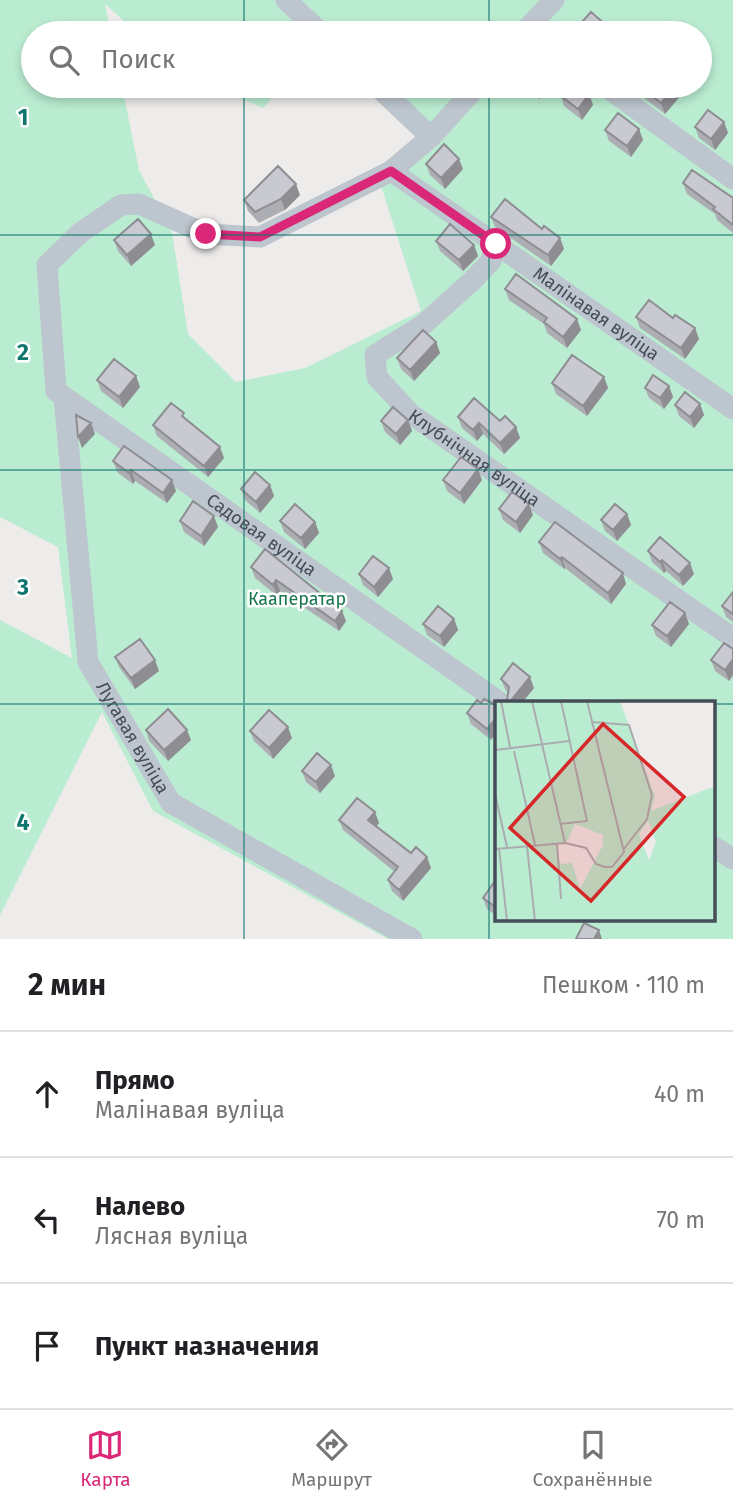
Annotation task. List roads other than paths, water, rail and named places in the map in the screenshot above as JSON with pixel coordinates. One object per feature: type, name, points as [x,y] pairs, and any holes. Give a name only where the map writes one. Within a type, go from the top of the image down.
[{"type":"street","points":[[286,0],[308,21]]},
{"type":"street","points":[[537,21],[554,0]]},
{"type":"street","points":[[390,98],[431,137]]},
{"type":"street","points":[[391,171],[431,137],[466,98]]},
{"type":"street","points":[[622,98],[733,179]]},
{"type":"street","name":"Малінавая вуліца","points":[[391,171],[733,409]]},
{"type":"street","name":"Лугавая вуліца","points":[[391,171],[260,237],[206,234],[139,204],[121,205],[80,233],[47,265],[88,662],[171,803],[412,939]]},
{"type":"street","name":"Клубнічная вуліца","points":[[496,244],[491,261],[472,281],[424,324],[375,355],[377,377],[411,414],[733,638]]},
{"type":"street","name":"Садовая вуліца","points":[[60,394],[498,701]]},
{"type":"street","points":[[716,848],[733,859]]},
{"type":"park label","name":"Кааператар","points":[[297,599]]}]
